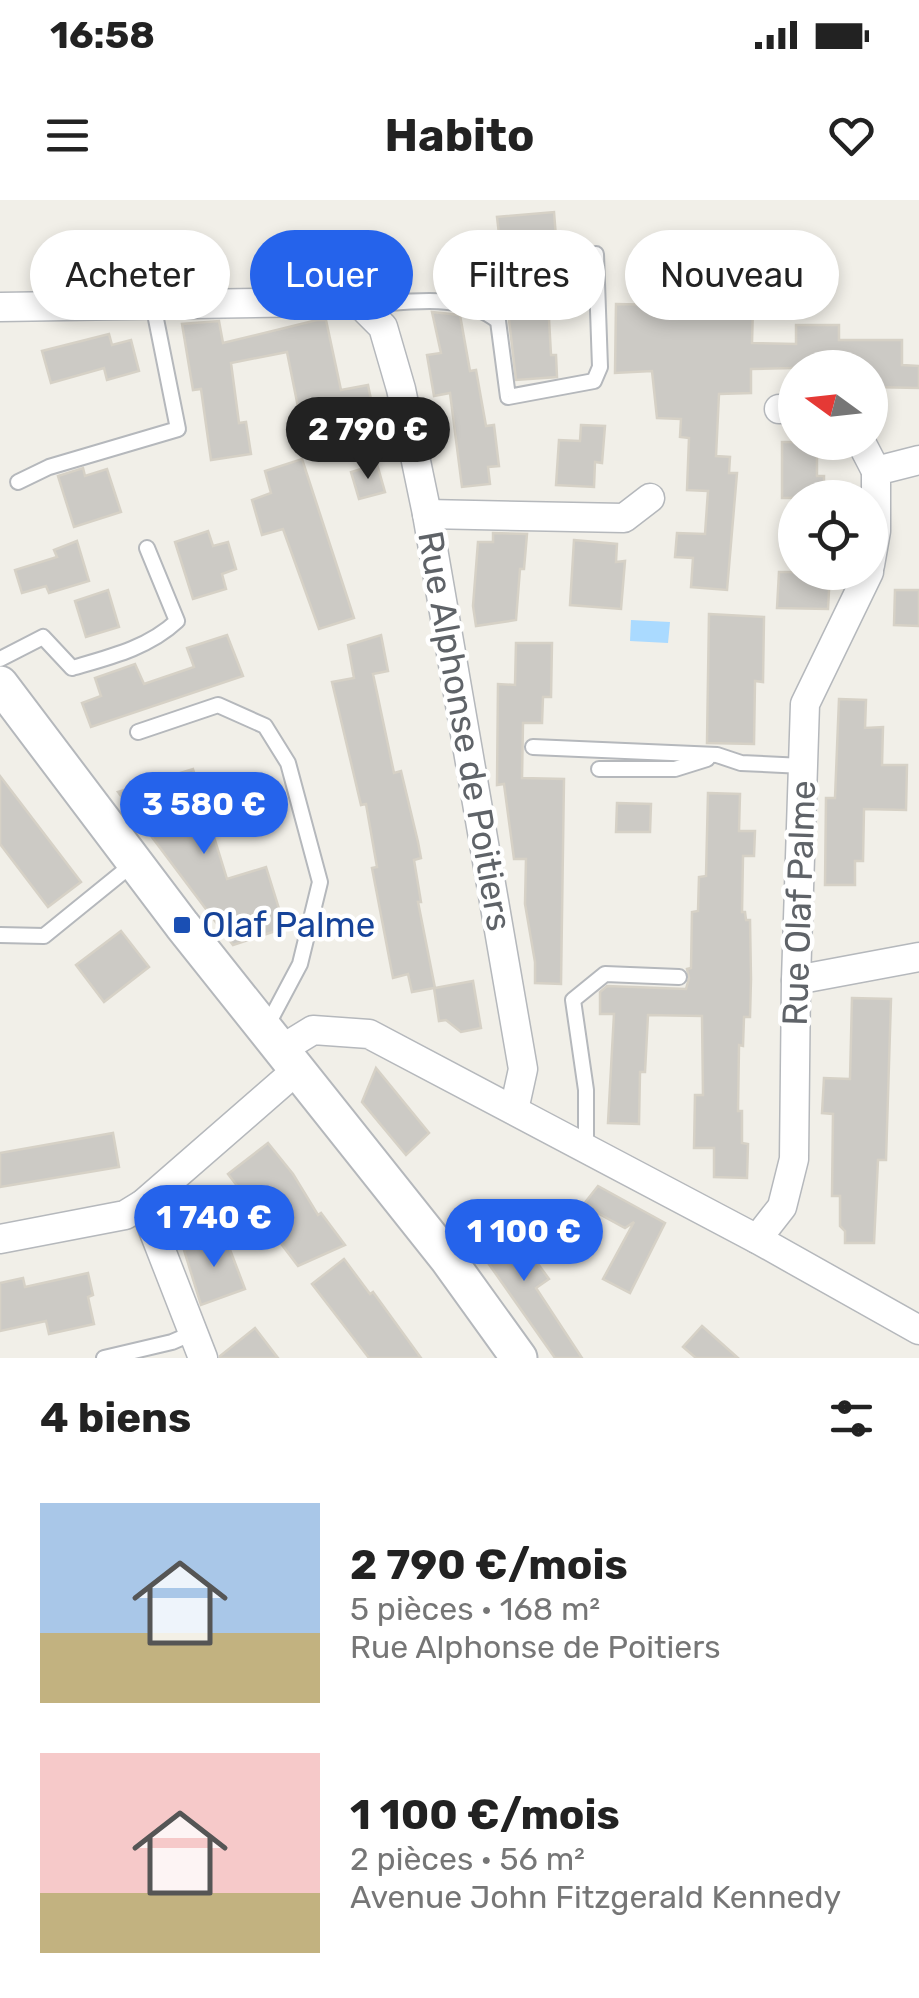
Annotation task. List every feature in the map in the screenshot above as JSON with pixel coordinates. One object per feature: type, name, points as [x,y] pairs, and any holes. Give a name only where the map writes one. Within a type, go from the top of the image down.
[{"type":"street","points":[[0,307],[30,306]]},
{"type":"street","name":"Rue Alphonse de Poitiers","points":[[376,320],[384,328],[400,388],[427,514],[523,1069],[514,1110]]},
{"type":"street","points":[[871,460],[876,480]]},
{"type":"street","points":[[876,470],[919,460]]},
{"type":"street","points":[[427,514],[624,518],[650,498]]},
{"type":"street","name":"Rue Olaf Palme","points":[[758,1239],[782,1206],[794,1159],[806,704],[860,590]]},
{"type":"street","points":[[0,684],[135,862],[448,1258],[519,1358]]},
{"type":"street","points":[[796,980],[919,956]]},
{"type":"street","points":[[0,1239],[125,1215],[143,1204],[282,1049],[313,1030],[369,1034],[758,1239],[919,1330]]},
{"type":"street","points":[[143,1204],[198,1346]]},
{"type":"lane","points":[[18,482],[49,467],[178,430],[156,320]]},
{"type":"lane","points":[[498,320],[508,397],[594,381],[600,366],[598,320]]},
{"type":"lane","points":[[0,659],[43,637],[72,668],[121,654],[162,634],[177,621],[147,548]]},
{"type":"lane","points":[[138,732],[218,705],[265,726],[288,763],[320,882],[282,1049]]},
{"type":"lane","points":[[532,748],[717,755],[741,762],[804,766]]},
{"type":"lane","points":[[599,769],[674,769],[717,755]]},
{"type":"lane","points":[[0,935],[44,936],[135,862]]},
{"type":"lane","points":[[586,1148],[586,1090],[573,1000],[604,974],[679,976]]},
{"type":"lane","points":[[104,1358],[172,1342],[198,1346]]},
{"type":"water","points":[[631,620],[670,622],[668,643],[630,641]]},
{"type":"building","points":[[554,212],[555,230],[499,230],[497,217]]},
{"type":"building","points":[[616,304],[625,304],[625,320],[753,320],[752,343],[796,344],[796,325],[839,325],[839,340],[902,340],[902,365],[919,366],[919,388],[888,387],[888,350],[778,350],[778,369],[751,369],[751,393],[719,394],[716,456],[730,457],[729,473],[737,473],[727,590],[691,587],[693,558],[675,557],[677,533],[705,534],[708,491],[687,490],[689,438],[680,437],[681,419],[657,418],[652,371],[615,373]]},
{"type":"building","points":[[326,320],[341,390],[368,385],[374,414],[345,420],[350,443],[308,457],[287,352],[231,363],[239,423],[246,422],[251,454],[211,460],[201,389],[193,390],[182,324],[219,321],[223,343]]},
{"type":"building","points":[[434,320],[461,320],[470,371],[476,370],[486,426],[494,425],[499,466],[488,467],[490,484],[462,487],[450,393],[434,396],[427,355],[441,353]]},
{"type":"building","points":[[509,320],[549,320],[557,377],[516,380]]},
{"type":"building","points":[[109,334],[112,345],[131,340],[139,371],[107,380],[104,368],[51,383],[42,351]]},
{"type":"building","points":[[581,425],[605,426],[602,463],[595,462],[594,487],[556,485],[559,440],[580,441]]},
{"type":"building","points":[[302,459],[354,618],[319,629],[283,529],[262,535],[252,500],[271,493],[265,471]]},
{"type":"building","points":[[782,460],[817,460],[817,476],[824,476],[824,480],[782,480]]},
{"type":"building","points":[[377,464],[385,492],[359,499],[351,472]]},
{"type":"building","points":[[83,468],[85,476],[107,469],[121,512],[74,527],[58,476]]},
{"type":"building","points":[[208,531],[213,546],[228,542],[236,569],[222,574],[226,589],[193,599],[175,542]]},
{"type":"building","points":[[493,533],[527,534],[516,620],[476,626],[473,606],[478,542],[493,542]]},
{"type":"building","points":[[574,540],[617,544],[616,562],[625,561],[621,609],[570,605]]},
{"type":"building","points":[[77,541],[89,581],[49,593],[46,586],[22,593],[15,570],[57,557],[54,550]]},
{"type":"building","points":[[108,590],[119,627],[86,637],[75,601]]},
{"type":"building","points":[[778,590],[829,590],[828,609],[777,608]]},
{"type":"building","points":[[895,590],[919,590],[919,626],[894,625]]},
{"type":"building","points":[[709,614],[764,617],[763,682],[755,681],[754,744],[707,743]]},
{"type":"building","points":[[227,635],[243,676],[91,727],[82,703],[101,696],[95,678],[135,664],[144,684],[194,667],[187,648]]},
{"type":"building","points":[[381,635],[388,671],[373,674],[394,773],[401,771],[418,842],[421,858],[414,860],[418,902],[435,988],[473,981],[481,1028],[461,1032],[446,1020],[439,1021],[434,988],[412,992],[408,974],[393,978],[372,868],[377,867],[366,804],[361,805],[332,682],[354,678],[348,645]]},
{"type":"building","points":[[516,643],[552,643],[551,697],[543,697],[542,723],[523,723],[522,778],[564,779],[561,984],[535,983],[525,904],[526,859],[514,859],[504,784],[497,785],[498,684],[515,685]]},
{"type":"building","points":[[839,699],[866,700],[865,728],[883,727],[882,765],[907,765],[906,810],[864,809],[863,861],[855,861],[855,885],[825,885],[826,798],[835,798]]},
{"type":"building","points":[[193,769],[227,879],[266,867],[285,928],[233,945],[118,792]]},
{"type":"building","points":[[0,776],[81,882],[48,907],[0,844]]},
{"type":"building","points":[[708,793],[740,794],[739,831],[755,831],[754,856],[743,856],[742,912],[750,920],[751,979],[750,1017],[744,1017],[743,1046],[739,1045],[738,1111],[742,1111],[742,1143],[748,1144],[747,1178],[714,1177],[714,1148],[694,1148],[695,1095],[703,1095],[702,1016],[648,1015],[645,1072],[640,1072],[639,1124],[608,1123],[614,1014],[600,1014],[600,992],[607,986],[686,989],[687,969],[691,968],[692,912],[698,911],[699,877],[706,876]]},
{"type":"building","points":[[617,803],[651,804],[650,832],[616,832]]},
{"type":"building","points":[[121,931],[149,967],[104,1002],[76,965]]},
{"type":"building","points":[[852,998],[891,999],[886,1160],[878,1160],[874,1243],[845,1243],[845,1231],[840,1226],[840,1196],[832,1196],[833,1114],[822,1113],[824,1078],[850,1079]]},
{"type":"building","points":[[376,1068],[429,1133],[406,1155],[362,1102]]},
{"type":"building","points":[[113,1133],[119,1167],[0,1187],[0,1153]]},
{"type":"building","points":[[268,1143],[318,1215],[321,1213],[345,1245],[298,1266],[228,1174]]},
{"type":"building","points":[[598,1186],[665,1223],[630,1293],[603,1279],[634,1222],[625,1228],[583,1205]]},
{"type":"building","points":[[503,1216],[549,1279],[536,1288],[582,1358],[555,1358],[474,1243]]},
{"type":"building","points":[[224,1234],[245,1289],[201,1305],[184,1250]]},
{"type":"building","points":[[344,1259],[421,1358],[369,1358],[312,1284]]},
{"type":"building","points":[[88,1273],[94,1324],[49,1334],[46,1321],[0,1331],[0,1283],[23,1278],[25,1287]]},
{"type":"building","points":[[702,1326],[738,1358],[696,1358],[683,1347]]},
{"type":"building","points":[[255,1328],[278,1358],[220,1358],[220,1356]]},
{"type":"place","name":"Olaf Palme","points":[[182,925]]}]
